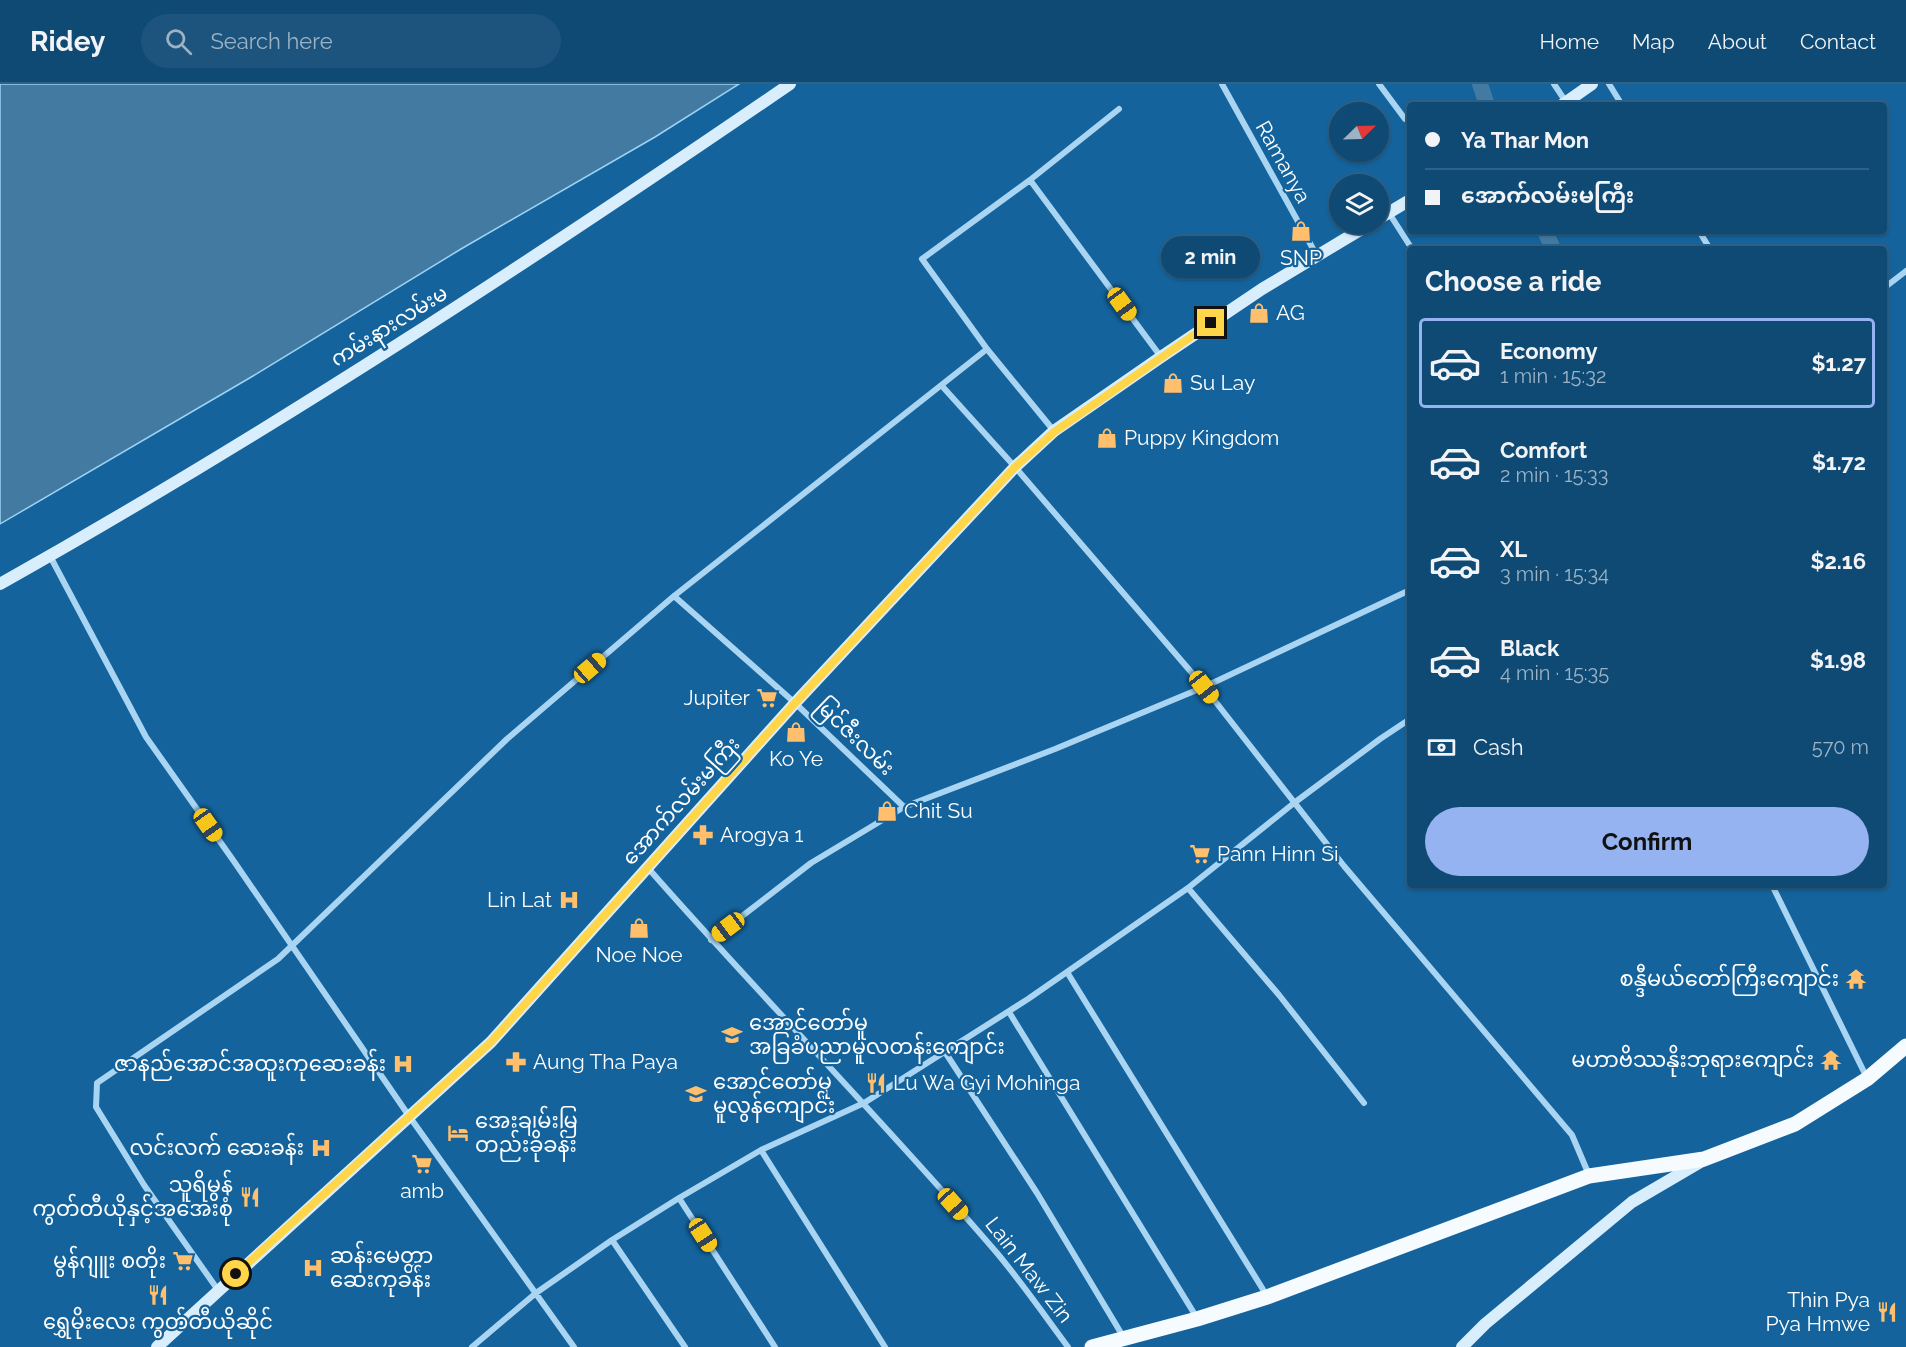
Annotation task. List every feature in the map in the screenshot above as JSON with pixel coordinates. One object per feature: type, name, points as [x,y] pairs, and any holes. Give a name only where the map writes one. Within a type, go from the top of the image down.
[{"type":"main road","name":"ကမ်းနားလမ်းမ","points":[[0,584],[195,472],[453,308],[790,84]]},
{"type":"main road","points":[[1567,102],[1592,84]]},
{"type":"main road","points":[[1389,213],[1407,202]]},
{"type":"main road","name":"အောက်လမ်းမကြီး","points":[[157,1347],[491,1042],[795,703],[1015,467],[1054,432],[1161,357],[1262,289],[1354,234]]},
{"type":"main road","points":[[1462,1347],[1485,1324],[1632,1202],[1704,1159],[1795,1124],[1867,1079],[1906,1046]]},
{"type":"main road","points":[[1092,1347],[1197,1319],[1267,1297],[1589,1176],[1704,1159]]},
{"type":"street","name":"Ramanya","points":[[1222,84],[1317,256]]},
{"type":"street","points":[[1379,84],[1407,119]]},
{"type":"street","points":[[1554,84],[1563,102]]},
{"type":"street","points":[[1609,84],[1620,102]]},
{"type":"street","points":[[1054,432],[987,349],[922,259],[1030,180],[1119,109]]},
{"type":"street","points":[[1030,180],[1161,357]]},
{"type":"street","points":[[1389,222],[1410,246]]},
{"type":"street","points":[[1887,286],[1906,271]]},
{"type":"street","points":[[218,1290],[144,1185],[96,1107],[98,1083],[278,959],[507,739],[674,596],[987,349]]},
{"type":"street","points":[[942,386],[1015,467],[1204,687],[1344,866],[1572,1135],[1589,1176]]},
{"type":"street","points":[[50,556],[146,737],[409,1116],[574,1347]]},
{"type":"street","points":[[711,940],[812,863],[904,807],[1055,749],[1204,687],[1407,591]]},
{"type":"street","name":"မြင်ဇီးလမ်း","points":[[674,596],[795,703],[904,807]]},
{"type":"street","points":[[472,1347],[536,1293],[612,1240],[679,1198],[761,1150],[864,1103],[1009,1012],[1188,888],[1294,803],[1407,721]]},
{"type":"street","name":"Lain Maw Zin","points":[[648,868],[711,940],[864,1103],[998,1254],[1068,1347]]},
{"type":"street","points":[[1188,888],[1279,995],[1364,1103]]},
{"type":"street","points":[[1773,888],[1867,1079]]},
{"type":"street","points":[[1067,972],[1267,1297]]},
{"type":"street","points":[[1009,1012],[1197,1319]]},
{"type":"street","points":[[945,1052],[1037,1193],[1124,1339]]},
{"type":"street","points":[[761,1150],[885,1347]]},
{"type":"street","points":[[679,1198],[775,1347]]},
{"type":"street","points":[[612,1240],[685,1347]]},
{"type":"water","points":[[0,84],[739,84],[655,137],[461,249],[253,376],[0,524]]},
{"type":"waterway","points":[[1480,84],[1486,102]]},
{"type":"waterway","points":[[1546,234],[1552,246]]},
{"type":"place","name":"SNP","points":[[1301,231]]},
{"type":"place","name":"AG","points":[[1259,313]]},
{"type":"place","name":"Su Lay","points":[[1173,383]]},
{"type":"place","name":"Puppy Kingdom","points":[[1107,438]]},
{"type":"place","name":"Jupiter","points":[[767,698]]},
{"type":"place","name":"Ko Ye","points":[[796,732]]},
{"type":"place","name":"Chit Su","points":[[887,811]]},
{"type":"place","name":"Arogya 1","points":[[703,835]]},
{"type":"place","name":"Pann Hinn Si","points":[[1200,854]]},
{"type":"place","name":"Lin Lat","points":[[569,900]]},
{"type":"place","name":"Noe Noe","points":[[639,928]]},
{"type":"place","name":"စန္ဒီမယ်တော်ကြီးကျောင်း","points":[[1856,979]]},
{"type":"place","name":"အောင်တော်မူ အခြခံပညာမူလတန်းကျောင်း","points":[[732,1035]]},
{"type":"place","name":"မဟာဗိဿနိုးဘုရားကျောင်း","points":[[1831,1060]]},
{"type":"place","name":"Aung Tha Paya","points":[[516,1062]]},
{"type":"place","name":"ဇာနည်အောင်အထူးကုဆေးခန်း","points":[[403,1064]]},
{"type":"place","name":"Lu Wa Gyi Mohinga","points":[[876,1083]]},
{"type":"place","name":"အောင်တော်မူ မူလွန်ကျောင်း","points":[[696,1094]]},
{"type":"place","name":"အေးချမ်းမြ တည်းခိုခန်း","points":[[458,1133]]},
{"type":"place","name":"လင်းလက် ဆေးခန်း","points":[[321,1148]]},
{"type":"place","name":"amb","points":[[422,1164]]},
{"type":"place","name":"သူရိမွန် ကွတ်တီယိုနှင့်အအေးစုံ","points":[[250,1197]]},
{"type":"place","name":"မွန်ဂျူး စတိုး","points":[[183,1261]]},
{"type":"place","name":"ဆန်းမေတ္တာ ဆေးကုခန်း","points":[[313,1268]]},
{"type":"place","name":"ရွှေမိုးလေး ကွတ်တီယိုဆိုင်","points":[[158,1295]]},
{"type":"place","name":"Thin Pya Pya Hmwe","points":[[1887,1312]]},
{"type":"route","points":[[236,1274],[491,1042],[795,703],[1015,467],[1054,432],[1211,323]]}]
